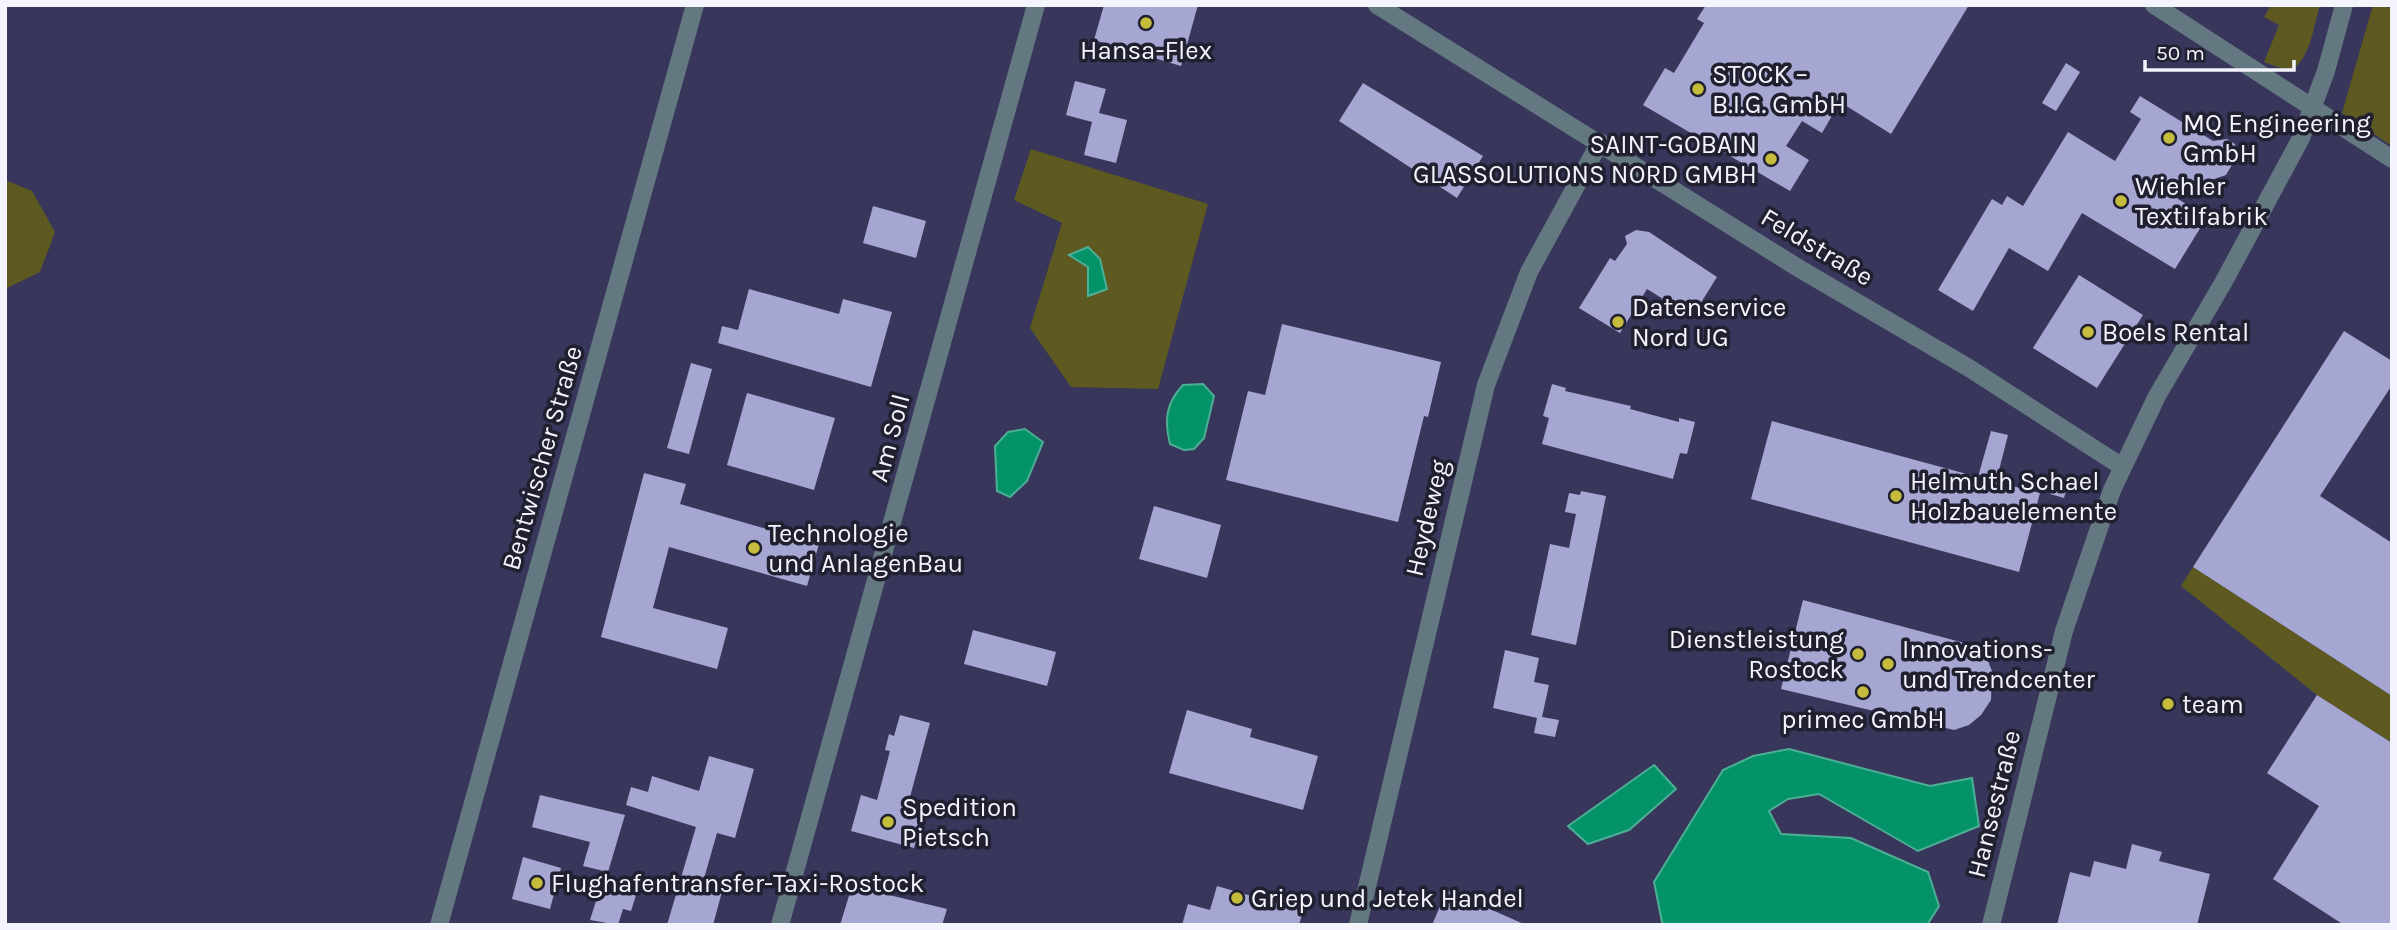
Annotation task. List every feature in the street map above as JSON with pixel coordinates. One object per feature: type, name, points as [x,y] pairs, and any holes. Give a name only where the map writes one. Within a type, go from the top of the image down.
[{"type":"street","name":"Bentwischer Straße","points":[[440,924],[695,5]]},
{"type":"street","name":"Am Soll","points":[[780,925],[1036,5]]},
{"type":"street","name":"Feldstraße","points":[[1377,5],[1800,268],[1969,368],[2122,466]]},
{"type":"street","points":[[2154,5],[2392,159]]},
{"type":"street","name":"Hansestraße","points":[[1991,925],[2064,631],[2091,547],[2122,466],[2157,396],[2272,194],[2313,108],[2344,5]]},
{"type":"street","name":"Heydeweg","points":[[1358,925],[1486,385],[1529,272],[1600,142]]},
{"type":"shaded area","points":[[2271,5],[2320,5],[2307,51],[2289,71],[2264,62],[2279,25],[2264,17]]},
{"type":"shaded area","points":[[2373,5],[2392,8],[2392,146],[2342,113]]},
{"type":"shaded area","points":[[1031,149],[1208,204],[1158,389],[1071,387],[1030,328],[1062,223],[1014,200]]},
{"type":"shaded area","points":[[5,180],[32,191],[55,232],[40,272],[5,289]]},
{"type":"shaded area","points":[[1088,247],[1100,259],[1107,289],[1088,296],[1088,267],[1069,255]]},
{"type":"shaded area","points":[[1203,384],[1214,396],[1204,438],[1194,449],[1184,450],[1170,444],[1167,420],[1170,405],[1183,385]]},
{"type":"shaded area","points":[[1025,429],[1043,442],[1027,481],[1010,497],[997,491],[995,446],[1008,432]]},
{"type":"shaded area","points":[[2193,567],[2392,696],[2392,743],[2317,695],[2181,586]]},
{"type":"shaded area","points":[[1789,749],[1930,786],[1972,778],[1979,826],[1918,851],[1819,794],[1788,799],[1769,811],[1781,834],[1851,838],[1928,872],[1939,906],[1927,925],[1665,925],[1662,922],[1654,882],[1723,770],[1753,756]]},
{"type":"shaded area","points":[[1654,765],[1676,789],[1629,830],[1588,844],[1568,826]]},
{"type":"building","name":"Hansa-Flex","points":[[1104,5],[1198,5],[1181,66],[1094,40]]},
{"type":"building","points":[[1706,5],[1969,5],[1891,134],[1840,102],[1822,133],[1802,121],[1786,146],[1809,160],[1790,191],[1643,105],[1665,68],[1674,73],[1704,23],[1697,19]]},
{"type":"building","points":[[2066,63],[2080,72],[2056,111],[2042,103]]},
{"type":"building","points":[[1075,81],[1106,89],[1099,113],[1127,120],[1116,163],[1084,155],[1092,122],[1066,115]]},
{"type":"building","points":[[1363,83],[1483,156],[1457,198],[1339,121]]},
{"type":"building","points":[[2140,96],[2213,141],[2227,139],[2235,144],[2237,156],[2226,175],[2170,194],[2207,217],[2175,269],[2082,213],[2048,271],[2009,248],[1973,311],[1938,290],[1992,199],[2002,205],[2007,196],[2023,206],[2068,132],[2115,161],[2141,119],[2130,112]]},
{"type":"building","points":[[873,206],[926,221],[916,258],[863,243]]},
{"type":"building","points":[[1636,230],[1649,232],[1717,277],[1692,317],[1647,289],[1620,333],[1579,308],[1610,258],[1615,261],[1627,244],[1625,236]]},
{"type":"building","name":"Boels Rental","points":[[2079,275],[2143,315],[2097,388],[2033,348]]},
{"type":"building","points":[[749,289],[839,314],[843,299],[892,312],[871,387],[718,343],[722,326],[738,330]]},
{"type":"building","points":[[1282,324],[1441,362],[1428,417],[1424,416],[1398,522],[1226,480],[1248,391],[1265,395]]},
{"type":"building","points":[[2344,331],[2392,361],[2392,385],[2320,496],[2392,543],[2392,696],[2193,567]]},
{"type":"building","points":[[691,363],[712,369],[689,454],[667,448]]},
{"type":"building","points":[[1552,384],[1566,388],[1565,391],[1631,406],[1630,409],[1679,422],[1679,418],[1695,422],[1687,454],[1680,453],[1673,479],[1542,444],[1549,418],[1543,416]]},
{"type":"building","points":[[747,393],[835,418],[814,490],[727,465]]},
{"type":"building","name":"Helmuth Schael Holzbauelemente","points":[[1772,421],[1978,477],[1991,431],[2008,435],[1996,482],[2040,493],[2019,572],[1751,499]]},
{"type":"building","points":[[644,473],[686,484],[680,504],[819,544],[807,586],[669,547],[653,608],[728,628],[717,669],[601,637]]},
{"type":"building","points":[[2055,476],[2069,480],[2064,498],[2050,494]]},
{"type":"building","points":[[1581,491],[1606,496],[1576,645],[1531,635],[1550,544],[1569,548],[1576,514],[1565,512],[1569,493],[1580,495]]},
{"type":"building","points":[[1154,506],[1221,525],[1207,578],[1139,559]]},
{"type":"building","name":"Innovations- und Trendcenter","points":[[1803,600],[1972,645],[1986,656],[1992,671],[1991,700],[1981,715],[1969,725],[1954,730],[1781,689]]},
{"type":"building","points":[[973,630],[1056,652],[1047,686],[964,664]]},
{"type":"building","points":[[1505,650],[1539,658],[1534,682],[1549,685],[1542,717],[1559,720],[1555,737],[1534,733],[1537,718],[1493,708]]},
{"type":"building","points":[[2317,695],[2392,743],[2392,925],[2344,925],[2273,879],[2319,806],[2267,773]]},
{"type":"building","points":[[1187,710],[1252,729],[1250,737],[1318,756],[1303,810],[1169,773]]},
{"type":"building","points":[[900,715],[930,723],[907,808],[924,813],[914,848],[851,831],[861,795],[877,800],[890,751],[885,750],[889,734],[894,736]]},
{"type":"building","points":[[709,756],[754,769],[735,838],[717,833],[703,882],[723,888],[713,925],[667,925],[696,827],[626,805],[631,787],[648,792],[652,776],[699,791]]},
{"type":"building","points":[[540,795],[625,815],[608,872],[583,866],[590,842],[532,827]]},
{"type":"building","points":[[2132,844],[2162,852],[2159,861],[2210,874],[2197,925],[2057,925],[2070,872],[2090,877],[2094,861],[2126,869]]},
{"type":"building","name":"Flughafentransfer-Taxi-Rostock","points":[[523,857],[561,868],[550,909],[512,899]]},
{"type":"building","points":[[602,882],[637,892],[631,911],[623,909],[618,925],[590,920]]},
{"type":"building","points":[[852,886],[947,909],[942,925],[840,925]]},
{"type":"building","name":"Griep und Jetek Handel","points":[[1217,886],[1303,911],[1299,925],[1182,925],[1188,904],[1210,910]]},
{"type":"building","points":[[1447,890],[1526,925],[1432,925]]},
{"type":"place","name":"Hansa-Flex","points":[[1146,23]]},
{"type":"place","name":"STOCK – B.I.G. GmbH","points":[[1698,89]]},
{"type":"place","name":"MQ Engineering GmbH","points":[[2169,138]]},
{"type":"place","name":"SAINT-GOBAIN GLASSOLUTIONS NORD GMBH","points":[[1771,159]]},
{"type":"place","name":"Wiehler Textilfabrik","points":[[2121,201]]},
{"type":"place","name":"Datenservice Nord UG","points":[[1618,322]]},
{"type":"place","name":"Boels Rental","points":[[2088,332]]},
{"type":"place","name":"Helmuth Schael Holzbauelemente","points":[[1896,496]]},
{"type":"place","name":"Technologie und AnlagenBau","points":[[754,548]]},
{"type":"place","name":"Dienstleistung Rostock","points":[[1858,654]]},
{"type":"place","name":"Innovations- und Trendcenter","points":[[1888,664]]},
{"type":"place","name":"primec GmbH","points":[[1863,692]]},
{"type":"place","name":"team","points":[[2168,704]]},
{"type":"place","name":"Spedition Pietsch","points":[[888,822]]},
{"type":"place","name":"Flughafentransfer-Taxi-Rostock","points":[[537,883]]},
{"type":"place","name":"Griep und Jetek Handel","points":[[1237,898]]}]
